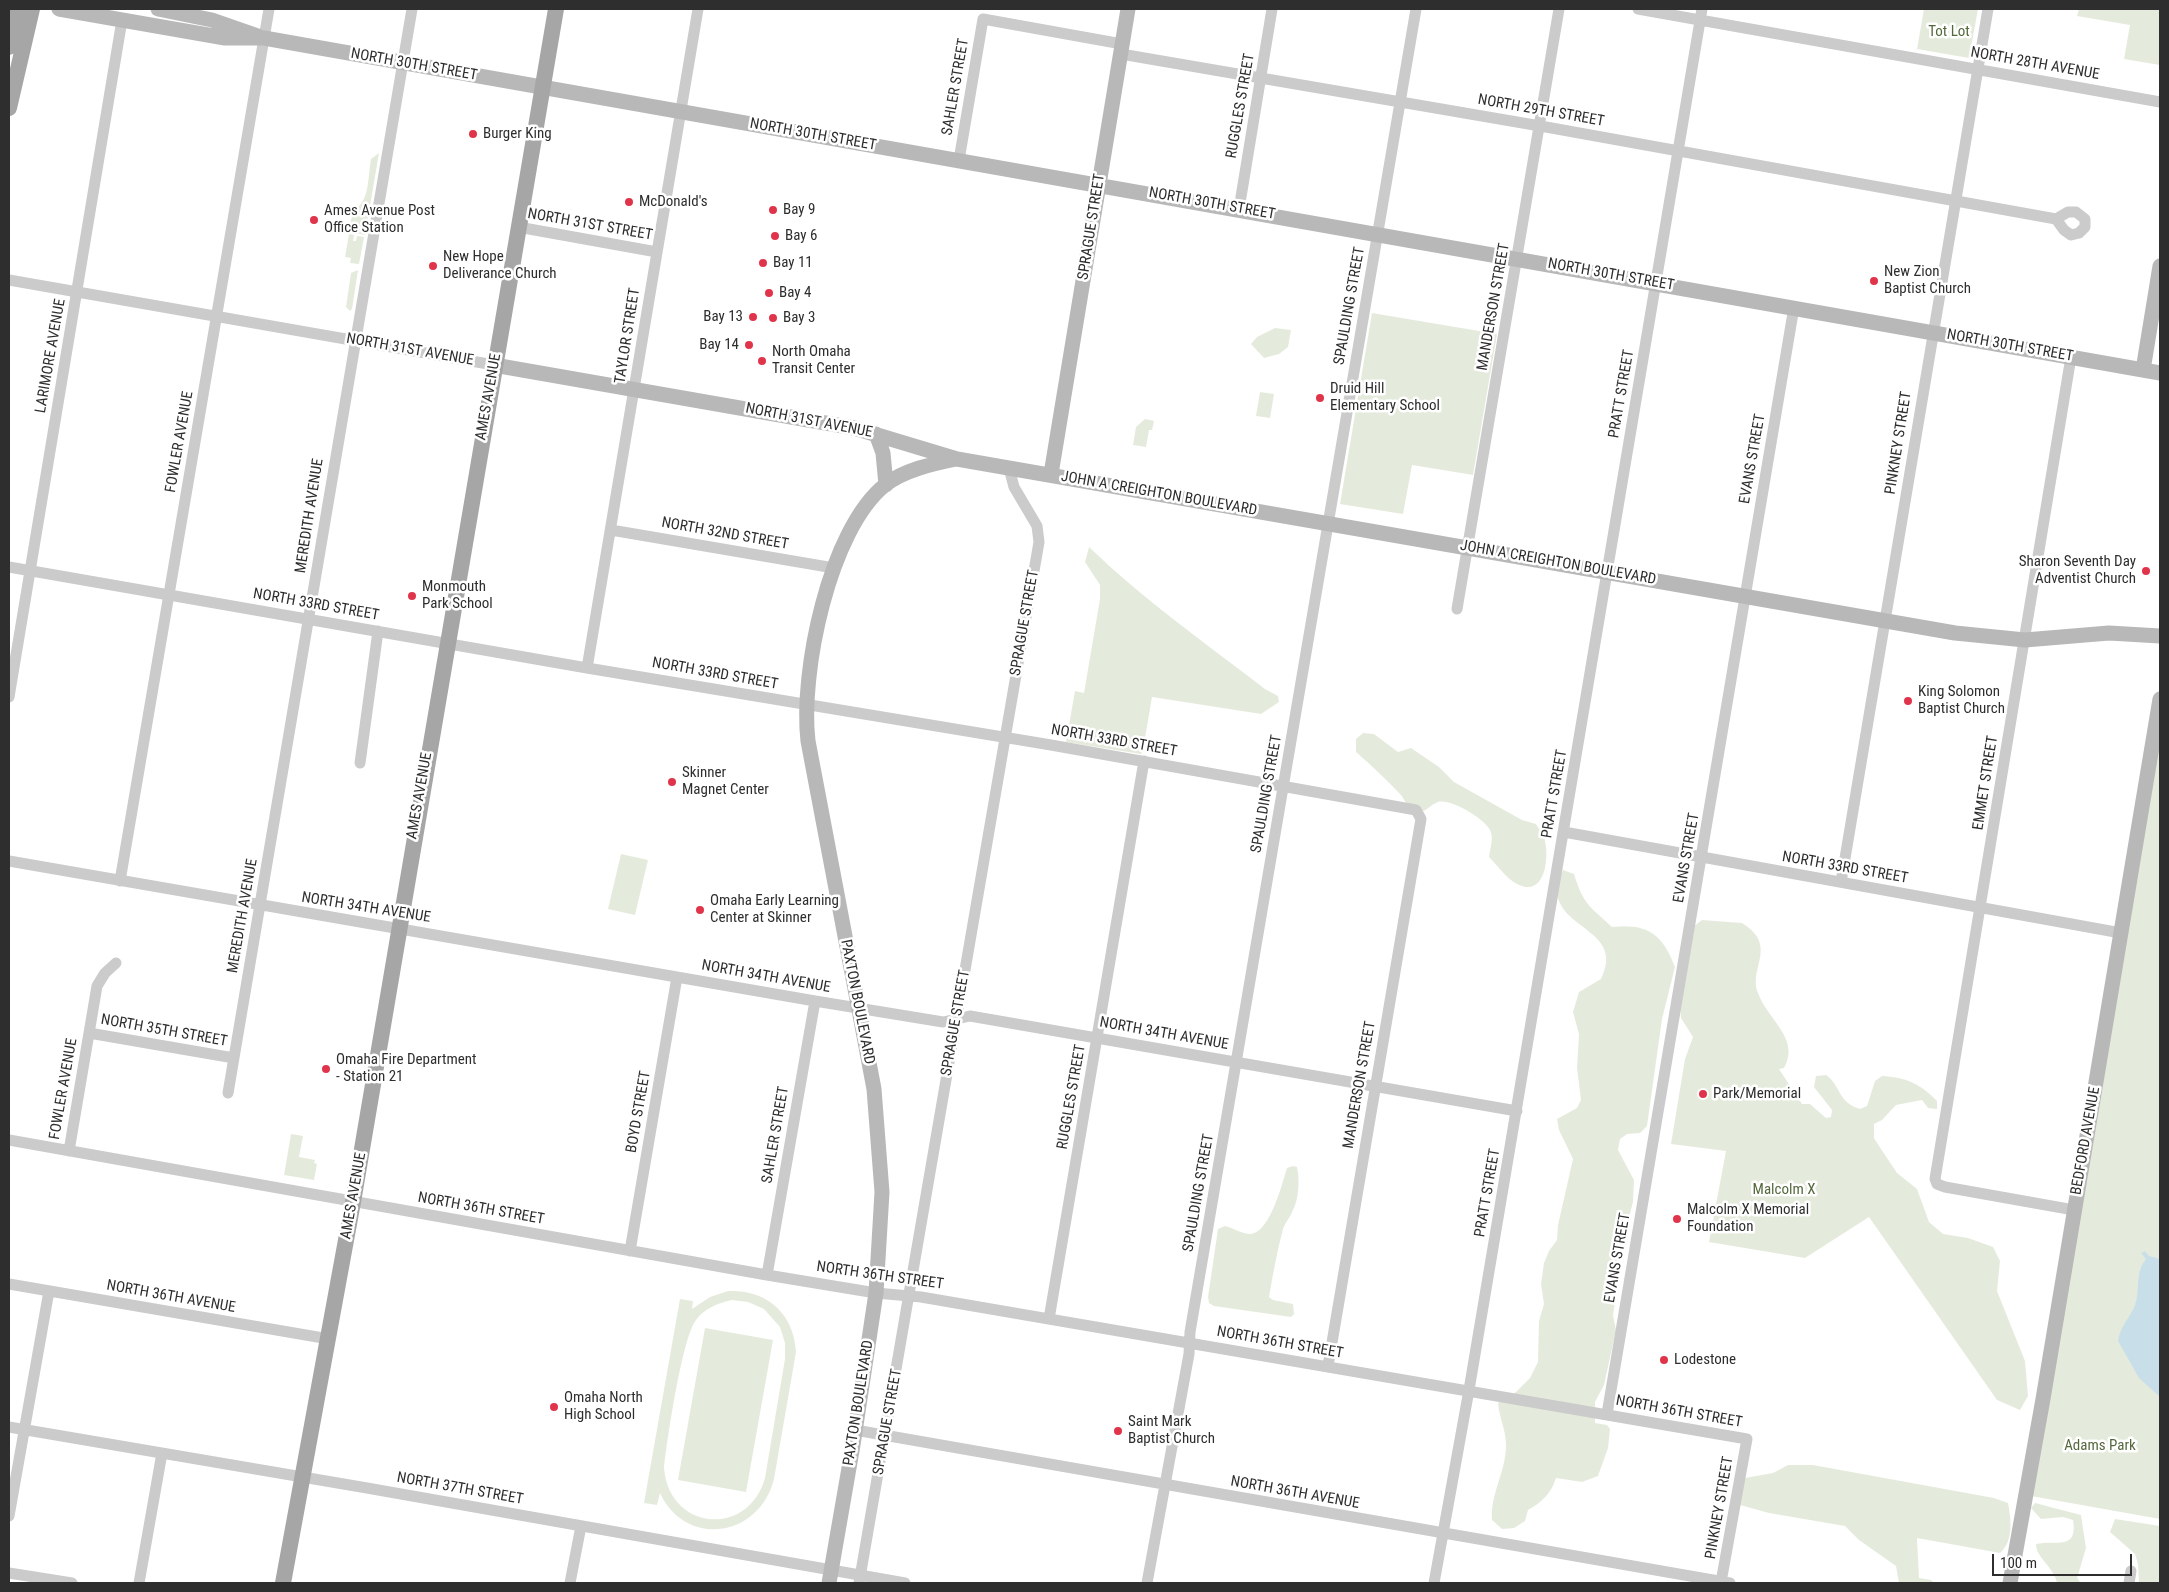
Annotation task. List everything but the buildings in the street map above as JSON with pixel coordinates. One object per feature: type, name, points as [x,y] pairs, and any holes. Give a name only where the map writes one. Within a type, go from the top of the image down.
[{"type":"main road","points":[[9,47],[16,9]]},
{"type":"main road","points":[[9,108],[32,9]]},
{"type":"main road","name":"AMES AVENUE","points":[[283,1583],[353,1202],[446,643],[556,9]]},
{"type":"street","name":"NORTH 30TH STREET","points":[[59,9],[225,38],[264,38],[402,64],[1656,282],[2160,373]]},
{"type":"street","name":"NORTH 30TH STREET","points":[[158,9],[212,20],[243,29],[264,38]]},
{"type":"street","name":"FOWLER AVENUE","points":[[120,881],[269,9]]},
{"type":"street","name":"MEREDITH AVENUE","points":[[228,1093],[412,9]]},
{"type":"street","name":"TAYLOR STREET","points":[[587,668],[698,9]]},
{"type":"street","name":"SPRAGUE STREET","points":[[1051,474],[1128,9]]},
{"type":"street","name":"RUGGLES STREET","points":[[1239,209],[1272,9]]},
{"type":"street","name":"SPAULDING STREET","points":[[1147,1583],[1190,1343],[1236,1062],[1416,9]]},
{"type":"street","name":"MANDERSON STREET","points":[[1457,609],[1559,9]]},
{"type":"street","name":"NORTH 28TH AVENUE","points":[[1638,9],[1702,14],[1977,69],[2160,102]]},
{"type":"street","name":"PINKNEY STREET","points":[[1841,882],[1988,9]]},
{"type":"street","name":"PRATT STREET","points":[[1434,1583],[1517,1112],[1702,14]]},
{"type":"street","name":"NORTH 29TH STREET","points":[[983,19],[1261,78],[2056,219]]},
{"type":"street","name":"SAHLER STREET","points":[[960,160],[983,19]]},
{"type":"street","name":"LARIMORE AVENUE","points":[[9,697],[122,20]]},
{"type":"street","name":"NORTH 31ST STREET","points":[[518,227],[657,252]]},
{"type":"street","points":[[2143,370],[2160,266]]},
{"type":"street","name":"NORTH 31ST AVENUE","points":[[9,280],[876,434],[957,459]]},
{"type":"street","name":"EVANS STREET","points":[[1607,1414],[1794,307]]},
{"type":"street","name":"EMMET STREET","points":[[2071,357],[1936,1174],[1937,1184],[1945,1187],[2074,1210]]},
{"type":"street","points":[[876,434],[883,453],[886,485]]},
{"type":"street","name":"JOHN A CREIGHTON BOULEVARD","points":[[957,459],[1983,637],[2025,640],[2109,632],[2145,633],[2160,636]]},
{"type":"street","name":"PAXTON BOULEVARD","points":[[830,1576],[876,1293],[881,1223],[880,1157],[874,1089],[810,752],[806,705],[811,661],[834,568],[855,523],[872,498],[886,485],[924,467],[957,459]]},
{"type":"street","name":"SPRAGUE STREET","points":[[859,1579],[886,1436],[1039,542],[1037,526],[1014,487],[1009,468]]},
{"type":"street","name":"NORTH 32ND STREET","points":[[611,530],[834,568]]},
{"type":"street","name":"NORTH 33RD STREET","points":[[9,567],[587,668],[1144,761],[1416,810]]},
{"type":"street","points":[[360,763],[378,631]]},
{"type":"street","name":"BEDFORD AVENUE","points":[[2010,1583],[2160,698]]},
{"type":"street","name":"RUGGLES STREET","points":[[1049,1319],[1144,761]]},
{"type":"street","name":"MANDERSON STREET","points":[[1328,1366],[1421,820],[1416,810]]},
{"type":"street","name":"NORTH 33RD STREET","points":[[1564,832],[2121,932]]},
{"type":"street","name":"NORTH 34TH AVENUE","points":[[9,861],[814,1001],[943,1022],[970,1016],[1517,1112]]},
{"type":"street","name":"FOWLER AVENUE","points":[[69,1150],[97,986],[104,973],[116,964]]},
{"type":"street","name":"BOYD STREET","points":[[630,1251],[677,977]]},
{"type":"street","name":"SAHLER STREET","points":[[768,1275],[814,1001]]},
{"type":"street","name":"NORTH 35TH STREET","points":[[89,1033],[234,1058]]},
{"type":"street","name":"NORTH 36TH STREET","points":[[9,1140],[768,1275],[1049,1319],[1748,1439]]},
{"type":"street","name":"NORTH 36TH AVENUE","points":[[9,1284],[329,1339]]},
{"type":"street","points":[[9,1516],[49,1291]]},
{"type":"street","name":"NORTH 37TH STREET","points":[[9,1427],[581,1526],[830,1576],[905,1583]]},
{"type":"street","name":"NORTH 36TH AVENUE","points":[[855,1430],[1725,1583]]},
{"type":"street","name":"PINKNEY STREET","points":[[1725,1583],[1748,1439]]},
{"type":"street","points":[[139,1583],[162,1453]]},
{"type":"street","points":[[570,1583],[581,1526]]},
{"type":"street","points":[[2129,1583],[2131,1571]]},
{"type":"street","points":[[9,1572],[72,1583]]},
{"type":"green space","name":"Tot Lot","points":[[1924,9],[1978,9],[1969,58],[1917,49]]},
{"type":"green space","points":[[2079,9],[2160,9],[2160,65],[2124,59],[2130,25],[2077,16]]},
{"type":"green space","points":[[379,153],[365,235],[349,232],[353,210],[363,202],[371,159]]},
{"type":"green space","points":[[349,234],[354,235],[353,241],[356,241],[357,236],[364,237],[359,264],[350,263],[351,258],[345,257]]},
{"type":"green space","points":[[358,270],[352,309],[350,311],[346,307],[351,273]]},
{"type":"green space","points":[[1372,313],[1497,334],[1473,475],[1412,465],[1403,514],[1340,504]]},
{"type":"green space","points":[[1275,328],[1291,330],[1288,347],[1279,354],[1264,358],[1251,344],[1257,337]]},
{"type":"green space","points":[[1260,392],[1274,394],[1270,418],[1256,416]]},
{"type":"green space","points":[[1145,419],[1154,421],[1152,430],[1149,430],[1146,447],[1133,445],[1136,427]]},
{"type":"green space","points":[[1089,547],[1131,585],[1175,620],[1265,689],[1278,696],[1279,702],[1261,714],[1152,697],[1141,754],[1066,742],[1075,691],[1084,693],[1100,599],[1100,585],[1085,562]]},
{"type":"green space","name":"Adams Park","points":[[2160,723],[2160,1519],[2031,1496]]},
{"type":"green space","points":[[1363,733],[1374,734],[1398,752],[1411,748],[1439,767],[1454,782],[1522,820],[1536,824],[1544,837],[1546,845],[1546,864],[1540,880],[1534,886],[1527,887],[1517,884],[1505,875],[1489,857],[1492,840],[1490,830],[1487,825],[1467,810],[1443,802],[1433,804],[1423,811],[1409,806],[1401,795],[1356,752],[1356,739]]},
{"type":"green space","points":[[621,854],[648,860],[635,915],[608,909]]},
{"type":"green space","points":[[1563,870],[1574,874],[1584,899],[1612,927],[1625,926],[1645,929],[1659,939],[1675,967],[1662,1019],[1647,1126],[1640,1133],[1627,1134],[1620,1139],[1618,1150],[1634,1180],[1633,1202],[1615,1271],[1616,1297],[1613,1315],[1616,1330],[1604,1385],[1595,1402],[1595,1423],[1607,1425],[1610,1429],[1608,1448],[1598,1476],[1582,1482],[1556,1478],[1545,1497],[1528,1510],[1525,1521],[1514,1528],[1502,1529],[1492,1520],[1493,1501],[1504,1464],[1506,1445],[1498,1403],[1516,1392],[1530,1378],[1538,1362],[1539,1321],[1544,1304],[1541,1284],[1544,1263],[1549,1251],[1557,1240],[1558,1225],[1573,1159],[1559,1130],[1557,1119],[1577,1108],[1581,1100],[1577,1068],[1579,1034],[1573,1012],[1579,992],[1601,979],[1606,963],[1605,951],[1599,940],[1569,915],[1561,905],[1557,890],[1558,881]]},
{"type":"green space","name":"Malcolm X","points":[[1702,920],[1742,923],[1759,940],[1761,949],[1756,975],[1758,993],[1786,1038],[1788,1058],[1784,1068],[1779,1069],[1802,1104],[1810,1104],[1826,1118],[1831,1117],[1832,1110],[1814,1087],[1816,1076],[1826,1075],[1847,1102],[1860,1109],[1867,1106],[1875,1081],[1882,1076],[1898,1078],[1919,1086],[1937,1101],[1937,1109],[1928,1108],[1922,1100],[1896,1105],[1882,1120],[1874,1124],[1874,1138],[1897,1173],[1917,1189],[1929,1222],[1943,1234],[1968,1238],[1993,1247],[2000,1261],[1997,1291],[2025,1361],[2028,1396],[2020,1410],[1997,1400],[1869,1217],[1805,1258],[1709,1242],[1726,1151],[1671,1144],[1685,1059],[1693,1037],[1681,1018],[1680,1006],[1694,926]]},
{"type":"green space","points":[[291,1134],[303,1136],[299,1157],[315,1160],[314,1163],[317,1164],[314,1180],[284,1175]]},
{"type":"green space","points":[[1297,1167],[1298,1172],[1297,1196],[1294,1207],[1283,1229],[1269,1297],[1273,1300],[1293,1304],[1294,1314],[1291,1317],[1214,1306],[1209,1303],[1208,1297],[1218,1229],[1225,1226],[1247,1234],[1258,1231],[1264,1225],[1274,1206],[1287,1168]]},
{"type":"green space","points":[[728,1291],[742,1291],[766,1299],[784,1315],[794,1338],[796,1352],[774,1479],[766,1499],[754,1514],[739,1524],[721,1529],[704,1528],[687,1523],[672,1511],[660,1493],[657,1505],[644,1503],[680,1299],[693,1301],[692,1309],[710,1297]],"holes":[[[732,1300],[748,1302],[764,1309],[780,1327],[785,1343],[785,1359],[765,1478],[756,1497],[743,1511],[727,1518],[710,1519],[694,1515],[680,1505],[669,1489],[664,1468],[672,1414],[686,1347],[696,1320],[708,1309],[722,1303]]]},
{"type":"green space","points":[[705,1328],[773,1340],[746,1492],[678,1480]]},
{"type":"green space","points":[[1788,1465],[1813,1465],[1994,1498],[2008,1503],[2010,1530],[2008,1542],[2000,1553],[1917,1538],[1919,1578],[1931,1580],[1934,1583],[1899,1583],[1896,1566],[1859,1540],[1845,1526],[1769,1513],[1740,1505],[1745,1478],[1773,1473]]},
{"type":"green space","points":[[2035,1503],[2081,1515],[2086,1548],[2077,1578],[2081,1583],[2057,1583],[2052,1572],[2039,1554],[2036,1544],[2068,1540],[2072,1537],[2074,1530],[2073,1520],[2063,1517],[2041,1519],[2031,1508]]},
{"type":"green space","points":[[2115,1519],[2160,1526],[2160,1583],[2139,1583],[2138,1564],[2135,1554],[2110,1532]]},
{"type":"water","points":[[2145,1251],[2149,1256],[2160,1259],[2160,1397],[2139,1378],[2118,1341],[2137,1299],[2140,1270],[2146,1259],[2141,1253]]},
{"type":"place","name":"Burger King","points":[[473,134]]},
{"type":"place","name":"McDonald's","points":[[629,202]]},
{"type":"place","name":"Bay 9","points":[[773,210]]},
{"type":"place","name":"Ames Avenue Post Office Station","points":[[314,220]]},
{"type":"place","name":"Bay 6","points":[[775,236]]},
{"type":"place","name":"Bay 11","points":[[763,263]]},
{"type":"place","name":"New Hope Deliverance Church","points":[[433,266]]},
{"type":"place","name":"New Zion Baptist Church","points":[[1874,281]]},
{"type":"place","name":"Bay 4","points":[[769,293]]},
{"type":"place","name":"Bay 13","points":[[753,317]]},
{"type":"place","name":"Bay 3","points":[[773,318]]},
{"type":"place","name":"Bay 14","points":[[749,345]]},
{"type":"place","name":"North Omaha Transit Center","points":[[762,361]]},
{"type":"place","name":"Druid Hill Elementary School","points":[[1320,398]]},
{"type":"place","name":"Sharon Seventh Day Adventist Church","points":[[2146,571]]},
{"type":"place","name":"Monmouth Park School","points":[[412,596]]},
{"type":"place","name":"King Solomon Baptist Church","points":[[1908,701]]},
{"type":"place","name":"Skinner Magnet Center","points":[[672,782]]},
{"type":"place","name":"Omaha Early Learning Center at Skinner","points":[[700,910]]},
{"type":"place","name":"Omaha Fire Department - Station 21","points":[[326,1069]]},
{"type":"place","name":"Park/Memorial","points":[[1703,1094]]},
{"type":"place","name":"Malcolm X Memorial Foundation","points":[[1677,1219]]},
{"type":"place","name":"Lodestone","points":[[1664,1360]]},
{"type":"place","name":"Omaha North High School","points":[[554,1407]]},
{"type":"place","name":"Saint Mark Baptist Church","points":[[1118,1431]]}]
